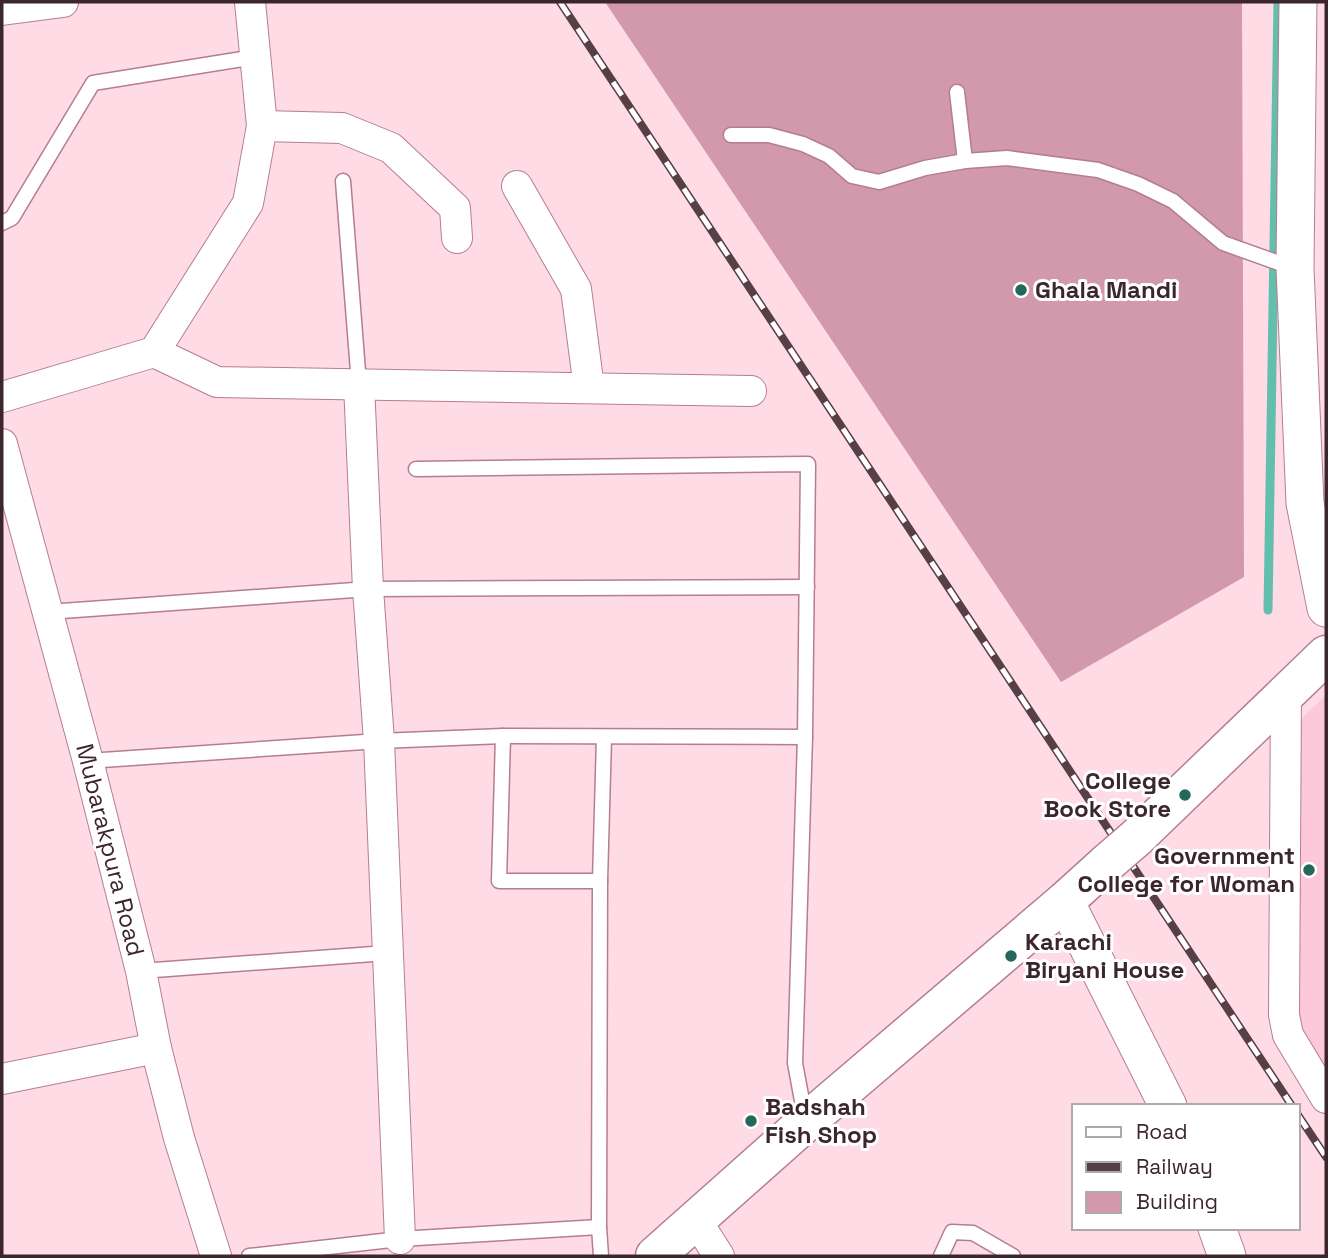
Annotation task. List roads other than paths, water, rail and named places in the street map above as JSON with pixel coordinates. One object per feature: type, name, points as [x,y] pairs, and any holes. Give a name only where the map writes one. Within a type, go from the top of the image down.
[{"type":"main road","points":[[655,1256],[1136,838],[1326,655]]},
{"type":"street","points":[[2,10],[63,2]]},
{"type":"street","points":[[2,397],[154,352],[248,203],[262,126],[250,2]]},
{"type":"street","points":[[1298,2],[1304,269],[1305,503],[1326,608]]},
{"type":"street","points":[[262,126],[342,128],[391,148],[455,208],[457,239]]},
{"type":"street","points":[[517,186],[576,289],[589,388]]},
{"type":"street","points":[[154,352],[217,382],[751,391]]},
{"type":"street","points":[[359,384],[368,589],[379,741],[400,1239]]},
{"type":"street","name":"Mubarakpura Road","points":[[2,444],[88,761],[141,971],[156,1048],[179,1138],[216,1256]]},
{"type":"street","points":[[1286,694],[1284,1015],[1288,1035],[1326,1098]]},
{"type":"street","points":[[1065,901],[1167,1104]]},
{"type":"street","points":[[2,1079],[156,1048]]},
{"type":"street","points":[[696,1220],[719,1256]]},
{"type":"street","points":[[1198,1230],[1205,1256]]},
{"type":"street","points":[[1218,1230],[1227,1256]]},
{"type":"lane","points":[[2,223],[12,218],[93,83],[255,57]]},
{"type":"lane","points":[[957,92],[965,161]]},
{"type":"lane","points":[[731,135],[769,135],[803,144],[829,156],[852,176],[879,182],[925,168],[965,161],[1007,158],[1098,170],[1138,184],[1173,201],[1223,243],[1304,269]]},
{"type":"lane","points":[[343,181],[359,384]]},
{"type":"lane","points":[[416,469],[808,464],[805,737],[796,1063],[806,1122]]},
{"type":"lane","points":[[48,612],[368,589],[807,587]]},
{"type":"lane","points":[[88,761],[379,741],[503,736],[805,737]]},
{"type":"lane","points":[[503,736],[499,881],[600,881]]},
{"type":"lane","points":[[601,1256],[600,881],[604,737]]},
{"type":"lane","points":[[141,971],[387,953]]},
{"type":"lane","points":[[249,1256],[400,1239],[599,1227]]},
{"type":"lane","points":[[941,1256],[952,1232],[973,1233],[1013,1256]]},
{"type":"waterway","points":[[1268,610],[1278,2]]},
{"type":"railway","points":[[560,2],[1291,1104]]},
{"type":"railway","points":[[1300,1118],[1326,1157]]},
{"type":"place","name":"Ghala Mandi","points":[[1021,290]]},
{"type":"place","name":"College Book Store","points":[[1185,795]]},
{"type":"place","name":"Government College for Woman","points":[[1309,870]]},
{"type":"place","name":"Karachi Biryani House","points":[[1011,956]]},
{"type":"place","name":"Badshah Fish Shop","points":[[751,1121]]}]
